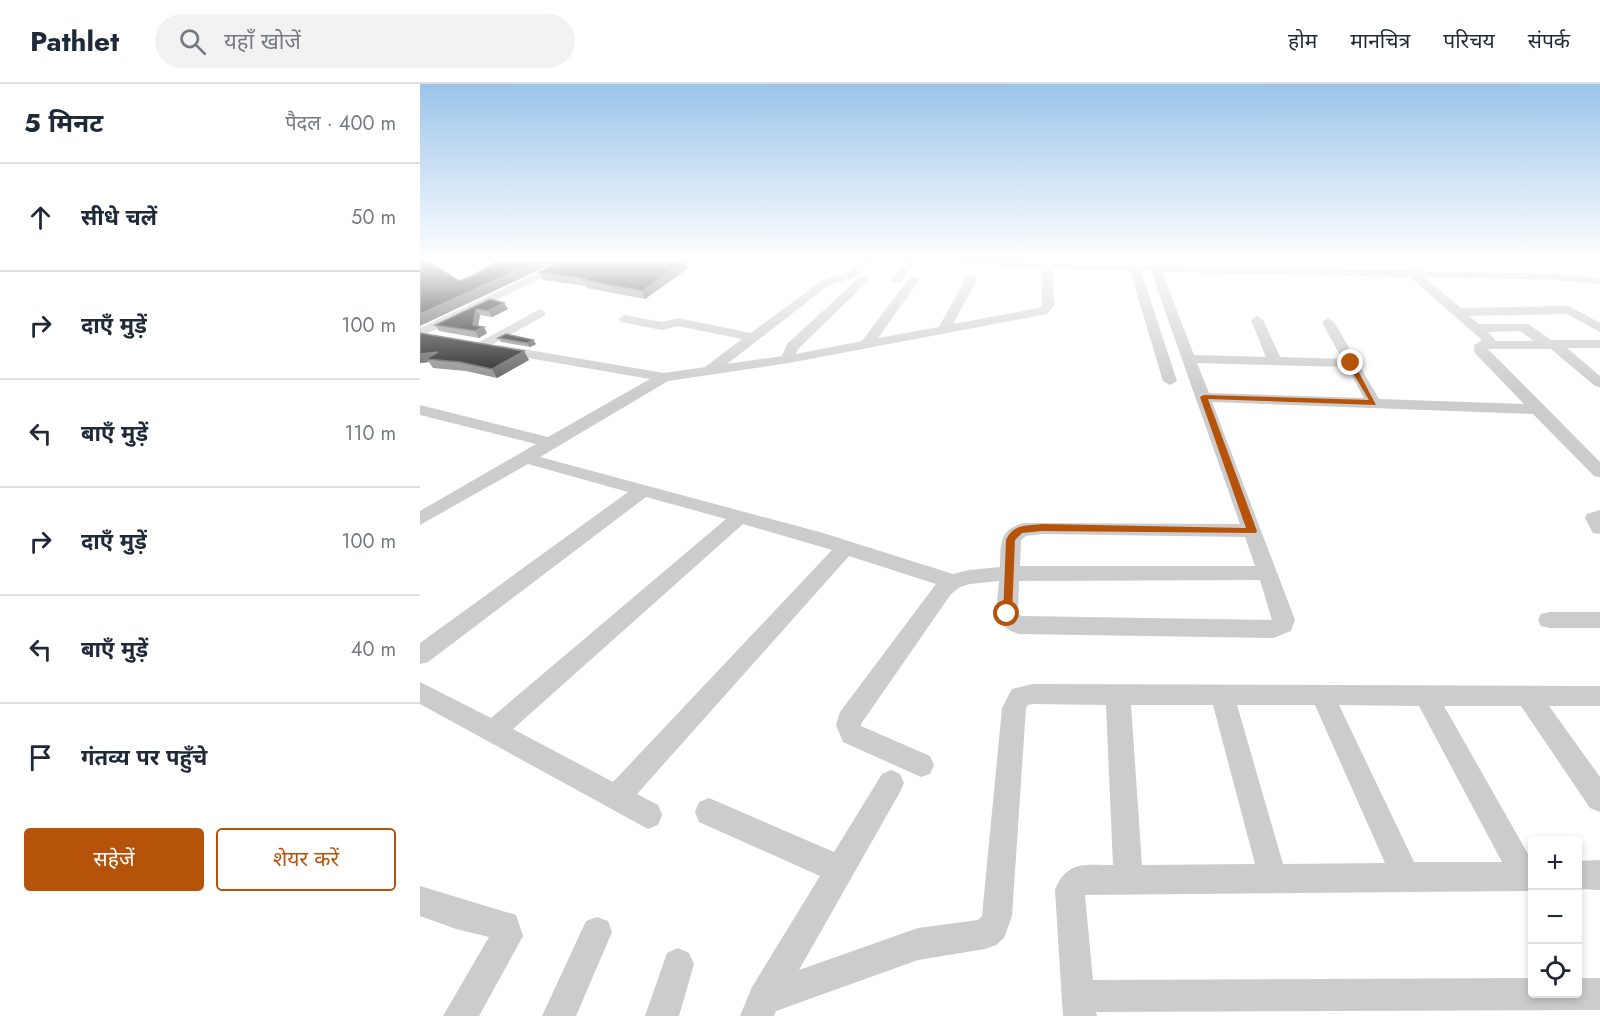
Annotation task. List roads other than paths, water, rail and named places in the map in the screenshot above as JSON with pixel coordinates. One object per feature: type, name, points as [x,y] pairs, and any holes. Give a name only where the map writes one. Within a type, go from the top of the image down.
[{"type":"street","points":[[427,337],[489,304]]},
{"type":"street","points":[[710,369],[796,304]]},
{"type":"street","points":[[789,359],[792,347],[837,304]]},
{"type":"street","points":[[867,344],[896,304]]},
{"type":"street","points":[[944,329],[957,304]]},
{"type":"street","points":[[465,343],[664,377],[789,359],[1043,311],[1048,304]]},
{"type":"street","points":[[1143,304],[1170,381]]},
{"type":"street","points":[[1169,304],[1268,573],[1284,620],[1283,625],[1273,629],[1019,625],[1009,619],[1007,614],[1011,540],[1014,533],[1021,530],[1042,528],[1252,531]]},
{"type":"street","points":[[1450,304],[1490,341],[1481,345]]},
{"type":"street","points":[[1458,312],[1569,310],[1600,328]]},
{"type":"street","points":[[481,345],[540,313]]},
{"type":"street","points":[[625,319],[662,326],[678,322],[752,337]]},
{"type":"street","points":[[1257,320],[1275,361]]},
{"type":"street","points":[[1328,322],[1374,403]]},
{"type":"street","points":[[1476,328],[1523,327],[1552,345],[1600,383]]},
{"type":"street","points":[[1481,345],[1600,344]]},
{"type":"street","points":[[1481,345],[1481,352],[1600,472]]},
{"type":"street","points":[[1190,359],[1351,363]]},
{"type":"street","points":[[420,519],[664,377]]},
{"type":"street","points":[[1204,397],[1535,409]]},
{"type":"street","points":[[420,410],[551,443]]},
{"type":"street","points":[[526,458],[846,547],[953,582]]},
{"type":"street","points":[[420,654],[643,490]]},
{"type":"street","points":[[1600,516],[1594,518],[1600,528]]},
{"type":"street","points":[[493,731],[740,517]]},
{"type":"street","points":[[616,798],[846,547]]},
{"type":"street","points":[[921,765],[852,734],[848,725],[849,720],[944,589],[953,582],[969,577],[1008,574],[1268,573]]},
{"type":"street","points":[[1550,620],[1600,620]]},
{"type":"street","points":[[420,692],[648,815]]},
{"type":"street","points":[[761,1007],[918,944],[985,934],[993,927],[996,916],[1016,701],[1020,696],[1033,694],[1425,694],[1600,696]]},
{"type":"street","points":[[1322,694],[1406,877]]},
{"type":"street","points":[[1425,694],[1528,874]]},
{"type":"street","points":[[1118,695],[1128,879]]},
{"type":"street","points":[[1222,695],[1273,878]]},
{"type":"street","points":[[1527,695],[1600,799]]},
{"type":"street","points":[[761,1007],[891,783]]},
{"type":"street","points":[[709,812],[841,870]]},
{"type":"street","points":[[1582,875],[1600,875]]},
{"type":"street","points":[[1528,876],[1079,880],[1071,886],[1079,1006],[1600,994]]},
{"type":"street","points":[[420,901],[456,914],[505,926],[507,930],[507,936],[460,1016]]},
{"type":"street","points":[[559,1016],[597,932]]},
{"type":"street","points":[[662,1016],[678,964]]}]
